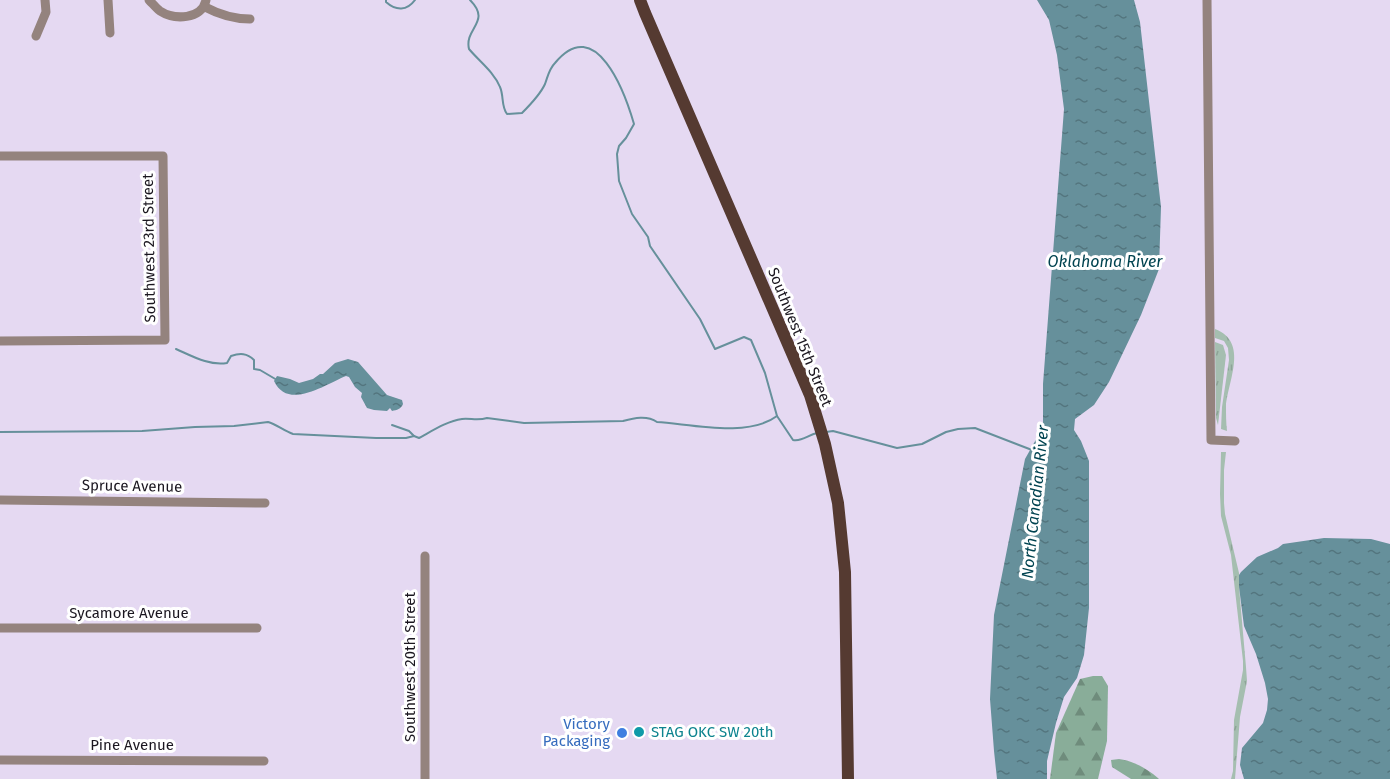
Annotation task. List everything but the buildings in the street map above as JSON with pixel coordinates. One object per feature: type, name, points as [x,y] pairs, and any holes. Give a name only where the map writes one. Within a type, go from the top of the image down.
[{"type":"main road","name":"Southwest 15th Street","points":[[640,0],[810,395],[825,444],[838,503],[844,572],[848,779]]},
{"type":"street","points":[[36,36],[46,12],[45,0]]},
{"type":"street","points":[[108,0],[110,33]]},
{"type":"street","points":[[150,0],[159,10],[178,16],[192,15],[200,11],[205,3],[218,14],[234,19],[250,19]]},
{"type":"street","points":[[1207,0],[1211,440],[1235,441]]},
{"type":"street","name":"Southwest 23rd Street","points":[[0,156],[163,156],[165,340],[0,341]]},
{"type":"street","name":"Spruce Avenue","points":[[0,500],[265,503]]},
{"type":"street","name":"Southwest 20th Street","points":[[425,555],[425,779]]},
{"type":"street","name":"Sycamore Avenue","points":[[0,628],[257,628]]},
{"type":"street","name":"Pine Avenue","points":[[0,760],[264,761]]},
{"type":"green space","points":[[1215,329],[1225,335],[1234,352],[1226,406],[1227,431],[1221,429],[1229,360],[1228,348],[1224,341],[1215,338]]},
{"type":"green space","points":[[1215,342],[1223,345],[1226,355],[1218,425],[1216,418]]},
{"type":"green space","points":[[1221,452],[1226,452],[1225,514],[1239,573],[1247,681],[1240,717],[1235,779],[1231,779],[1234,720],[1243,661],[1231,555],[1221,516]]},
{"type":"green space","points":[[1102,676],[1108,686],[1107,741],[1098,779],[1050,779],[1056,733],[1080,679]]},
{"type":"green space","points":[[1119,759],[1141,766],[1159,779],[1131,779],[1112,767],[1111,760]]},
{"type":"water","name":"Oklahoma River","points":[[1037,0],[1134,0],[1140,22],[1161,207],[1159,269],[1141,315],[1109,382],[1094,405],[1075,419],[1074,430],[1089,461],[1089,608],[1084,655],[1077,678],[1064,697],[1056,723],[1047,761],[1047,779],[997,779],[990,699],[994,615],[1025,459],[1043,427],[1043,384],[1064,109],[1057,55],[1049,20]]},
{"type":"water","points":[[348,359],[358,362],[387,395],[402,400],[401,407],[392,411],[390,408],[387,411],[367,408],[361,397],[362,393],[346,376],[308,393],[298,395],[280,390],[274,381],[277,376],[299,383],[313,379],[323,374],[335,363]]},
{"type":"water","points":[[1324,538],[1371,539],[1390,544],[1390,779],[1244,779],[1240,765],[1242,748],[1263,723],[1268,699],[1256,654],[1244,626],[1239,575],[1257,557],[1283,544]]},
{"type":"waterway","points":[[386,0],[397,8],[405,8],[415,0]]},
{"type":"waterway","points":[[470,0],[476,8],[478,20],[470,36],[469,49],[497,82],[507,114],[522,113],[535,100],[553,65],[570,50],[583,47],[596,52],[606,63],[624,94],[634,124],[619,146],[617,154],[619,181],[632,214],[648,237],[650,246],[700,319],[715,349],[744,337],[751,340],[765,373],[777,416],[793,440],[817,433]]},
{"type":"waterway","points":[[176,349],[201,360],[220,364],[227,363],[231,356],[246,355],[254,360],[254,369],[277,380]]},
{"type":"waterway","points":[[0,432],[142,431],[268,422],[293,434],[376,438],[414,436],[419,438],[445,424],[465,419],[487,418],[524,423],[623,421],[645,418],[657,422],[735,428],[765,423],[777,416]]},
{"type":"waterway","points":[[392,425],[409,431],[414,436]]},
{"type":"waterway","name":"North Canadian River","points":[[826,432],[833,431],[897,448],[922,444],[946,432],[975,428],[1032,450]]},
{"type":"place","name":"STAG OKC SW 20th","points":[[639,732]]},
{"type":"place","name":"Victory Packaging","points":[[622,733]]}]
